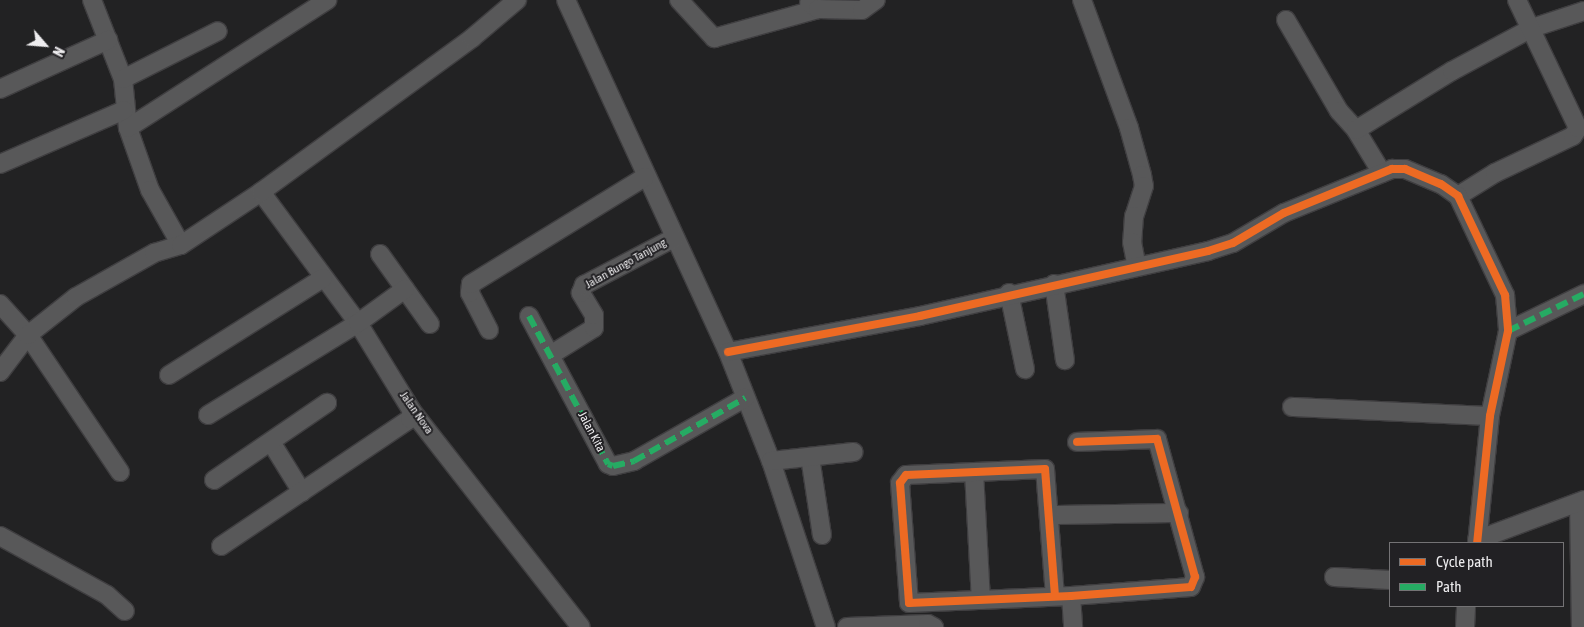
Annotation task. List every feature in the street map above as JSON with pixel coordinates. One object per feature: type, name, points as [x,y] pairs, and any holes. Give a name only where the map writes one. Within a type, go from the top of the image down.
[{"type":"street","points":[[92,0],[123,79],[124,110],[128,128],[150,190],[181,245]]},
{"type":"street","points":[[128,128],[327,0]]},
{"type":"street","points":[[0,372],[28,335],[76,297],[154,253],[181,245],[261,192],[472,38],[517,0]]},
{"type":"street","points":[[566,0],[645,177],[728,352],[771,461],[826,627]]},
{"type":"street","points":[[679,0],[708,34],[714,38],[812,4],[862,10],[876,0]]},
{"type":"street","points":[[1082,0],[1129,128],[1142,175],[1144,186],[1134,216],[1132,242],[1137,267]]},
{"type":"street","points":[[1458,196],[1495,173],[1572,136],[1578,128],[1517,0]]},
{"type":"street","points":[[1356,130],[1452,71],[1532,28],[1584,11]]},
{"type":"street","points":[[1286,20],[1339,110],[1356,130],[1382,173]]},
{"type":"street","points":[[123,79],[218,31]]},
{"type":"street","points":[[0,89],[108,40]]},
{"type":"street","points":[[0,164],[124,110]]},
{"type":"street","points":[[728,352],[920,316],[1010,293],[1137,267],[1233,243],[1284,213],[1382,173],[1406,169],[1441,184],[1458,196],[1503,287],[1508,331],[1490,416],[1477,541],[1582,501],[1581,627]]},
{"type":"street","points":[[489,330],[470,293],[471,284],[645,177]]},
{"type":"street","name":"Jalan Nova","points":[[261,192],[358,323],[412,412],[581,627]]},
{"type":"street","name":"Jalan Bungo Tanjung","points":[[552,354],[594,328],[594,315],[582,293],[584,285],[674,238]]},
{"type":"street","points":[[380,254],[430,324]]},
{"type":"street","points":[[169,375],[323,278]]},
{"type":"street","points":[[1054,284],[1065,360]]},
{"type":"street","points":[[208,415],[358,323],[406,290]]},
{"type":"street","points":[[1010,293],[1025,368]]},
{"type":"street","points":[[1508,331],[1584,294]]},
{"type":"street","points":[[0,304],[28,335],[120,472]]},
{"type":"street","name":"Jalan Kita","points":[[529,316],[552,354],[608,464],[613,466],[634,461],[745,398]]},
{"type":"street","points":[[214,480],[327,402]]},
{"type":"street","points":[[1292,407],[1490,416]]},
{"type":"street","points":[[221,546],[410,419],[412,412]]},
{"type":"street","points":[[1073,627],[1063,596],[1045,469],[902,477],[906,599],[913,604],[1063,596],[1191,587],[1195,577],[1179,513],[1157,439],[1078,442]]},
{"type":"street","points":[[271,442],[302,492]]},
{"type":"street","points":[[771,461],[854,452]]},
{"type":"street","points":[[810,457],[822,535]]},
{"type":"street","points":[[974,472],[981,600]]},
{"type":"street","points":[[1051,515],[1179,513]]},
{"type":"street","points":[[0,536],[107,595],[125,611]]},
{"type":"street","points":[[1334,577],[1389,580]]},
{"type":"street","points":[[1465,627],[1466,607]]},
{"type":"street","points":[[847,627],[928,624],[934,627]]},
{"type":"marked path","points":[[1508,331],[1584,294]]},
{"type":"marked path","points":[[529,316],[608,464],[613,466],[634,461],[745,398]]},
{"type":"cycle path","points":[[728,352],[920,316],[1208,251],[1233,243],[1284,213],[1392,169],[1405,169],[1441,184],[1458,196],[1505,295],[1508,331],[1490,416],[1477,542]]},
{"type":"cycle path","points":[[1055,596],[1045,469],[906,475],[900,483],[909,603],[1071,596],[1191,587],[1195,577],[1157,439],[1077,442]]}]
